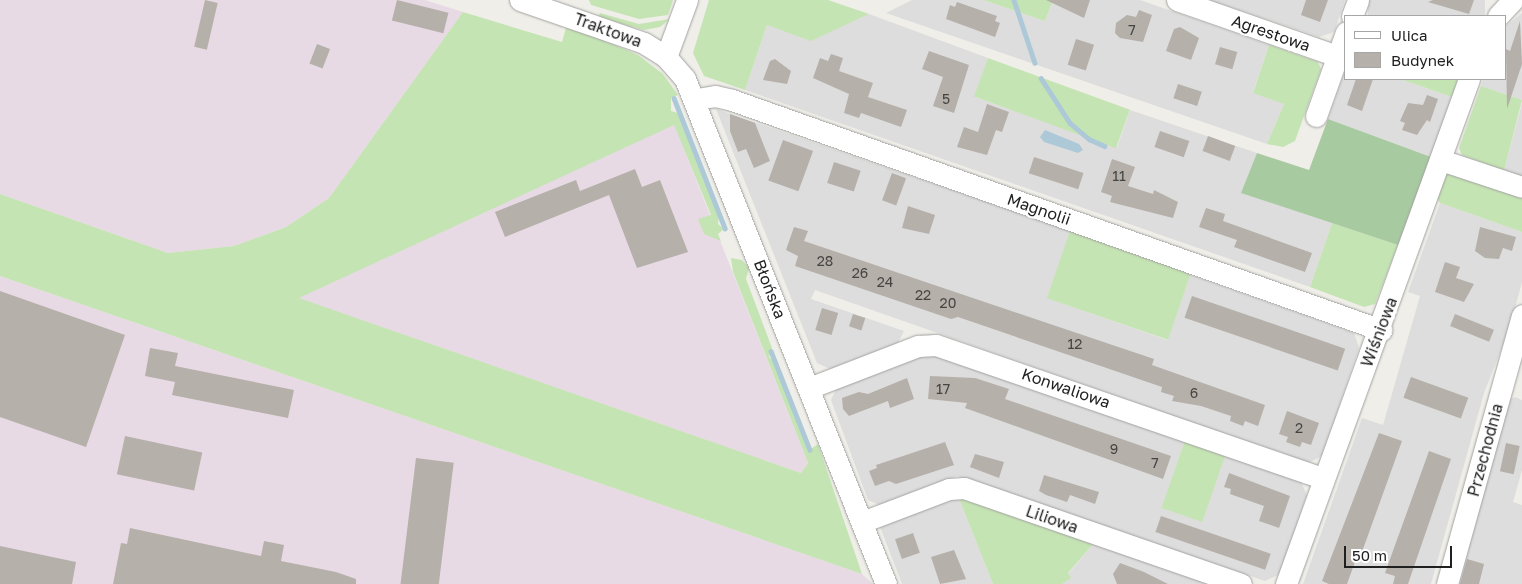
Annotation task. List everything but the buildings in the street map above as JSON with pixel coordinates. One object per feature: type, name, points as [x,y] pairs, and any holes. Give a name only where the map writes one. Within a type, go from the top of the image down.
[{"type":"street","name":"Traktowa","points":[[520,0],[631,36],[666,57]]},
{"type":"street","points":[[666,57],[687,0]]},
{"type":"street","name":"Agrestowa","points":[[1177,0],[1337,56]]},
{"type":"street","points":[[1352,15],[1358,0]]},
{"type":"street","points":[[1499,15],[1513,0]]},
{"type":"street","points":[[1316,116],[1344,37]]},
{"type":"street","name":"Błońska","points":[[666,57],[686,79],[696,99],[886,584]]},
{"type":"street","name":"Wiśniowa","points":[[1286,584],[1322,478],[1381,330],[1468,80]]},
{"type":"street","name":"Magnolii","points":[[696,99],[715,96],[732,100],[1381,330]]},
{"type":"street","points":[[1441,160],[1522,187]]},
{"type":"street","name":"Przechodnia","points":[[1448,584],[1522,315]]},
{"type":"street","name":"Konwaliowa","points":[[809,388],[918,346],[936,344],[1322,478]]},
{"type":"street","name":"Liliowa","points":[[862,522],[949,489],[964,488],[1242,584]]},
{"type":"shaded area","points":[[0,0],[425,0],[463,12],[329,198],[286,227],[234,246],[168,253],[0,194]]},
{"type":"shaded area","points":[[912,0],[983,0],[1045,21],[1053,0],[1140,0],[1269,45],[1253,92],[1284,104],[1267,144],[886,13]]},
{"type":"shaded area","points":[[1210,0],[1345,0],[1334,32],[1319,37]]},
{"type":"shaded area","points":[[1368,0],[1485,0],[1485,15],[1368,15]]},
{"type":"shaded area","points":[[1522,13],[1522,100],[1481,86],[1483,80],[1507,80],[1507,25]]},
{"type":"shaded area","points":[[869,14],[988,58],[975,97],[1117,147],[1130,110],[1257,153],[1242,193],[1332,223],[1310,287],[745,90],[767,25],[811,40]]},
{"type":"shaded area","points":[[1344,74],[1344,80],[1403,80],[1452,97],[1431,157],[1328,119]]},
{"type":"shaded area","points":[[1522,103],[1522,177],[1504,171]]},
{"type":"shaded area","points":[[716,109],[1070,231],[1050,299],[1167,340],[1190,275],[1354,333],[1359,348],[1322,456],[1308,463],[815,290],[811,299],[904,331],[898,343],[830,369],[817,363]]},
{"type":"shaded area","points":[[674,124],[808,463],[801,473],[298,298]]},
{"type":"shaded area","points":[[1440,203],[1522,232],[1522,282],[1510,327],[1484,393],[1431,584],[1303,584],[1362,418],[1383,425],[1420,296],[1408,292]]},
{"type":"shaded area","points":[[0,276],[862,574],[873,584],[0,584]]},
{"type":"shaded area","points":[[946,356],[1185,440],[1162,508],[1226,454],[1300,480],[1307,495],[1280,574],[1265,581],[957,476],[882,506],[868,500],[831,400],[837,387],[916,357]]},
{"type":"shaded area","points":[[1515,397],[1522,400],[1522,470],[1513,502],[1522,505],[1522,584],[1452,584],[1501,404]]},
{"type":"shaded area","points":[[958,496],[993,584],[902,584],[880,527]]},
{"type":"shaded area","points":[[1094,543],[1214,584],[1062,584],[1070,578],[1068,574]]},
{"type":"green space","points":[[589,0],[673,0],[668,15],[639,19],[591,5]]},
{"type":"green space","points":[[709,0],[828,0],[869,14],[811,41],[767,25],[745,90],[704,76],[693,53]]},
{"type":"green space","points":[[983,0],[1053,0],[1045,21]]},
{"type":"green space","points":[[463,12],[562,42],[566,28],[593,36],[638,55],[663,74],[678,95],[671,98],[671,111],[678,113],[719,215],[718,224],[724,229],[718,234],[721,241],[704,234],[698,219],[711,215],[674,125],[299,298],[801,473],[808,463],[733,272],[731,258],[742,260],[749,268],[746,279],[772,348],[769,357],[776,363],[808,451],[818,444],[862,574],[0,276],[0,194],[168,253],[234,246],[286,227],[329,198]]},
{"type":"green space","points":[[600,13],[639,24],[670,19],[660,27],[644,30],[598,17]]},
{"type":"green space","points":[[1269,45],[1318,62],[1321,69],[1295,141],[1283,147],[1267,144],[1284,104],[1253,93]]},
{"type":"green space","points":[[988,58],[1130,110],[1116,148],[974,97]]},
{"type":"green space","points":[[1403,80],[1458,80],[1452,97]]},
{"type":"green space","points":[[1481,86],[1522,100],[1504,171],[1462,155],[1459,148]]},
{"type":"green space","points":[[1328,119],[1431,157],[1398,245],[1241,193],[1257,153],[1309,170]]},
{"type":"green space","points":[[1445,171],[1522,195],[1522,232],[1440,203],[1434,194]]},
{"type":"green space","points":[[1332,223],[1398,245],[1375,304],[1364,307],[1310,287]]},
{"type":"green space","points":[[1070,231],[1191,273],[1168,340],[1047,298]]},
{"type":"green space","points":[[1185,440],[1226,454],[1202,522],[1162,508]]},
{"type":"green space","points":[[958,496],[1094,543],[1068,573],[1071,578],[1062,584],[993,584]]},
{"type":"water","points":[[1045,130],[1079,144],[1083,150],[1078,153],[1044,142],[1040,137]]},
{"type":"waterway","points":[[1014,0],[1035,63]]},
{"type":"waterway","points":[[1041,78],[1070,123],[1089,139],[1105,146]]},
{"type":"waterway","points":[[674,98],[725,228]]},
{"type":"waterway","points":[[771,351],[810,450]]}]
